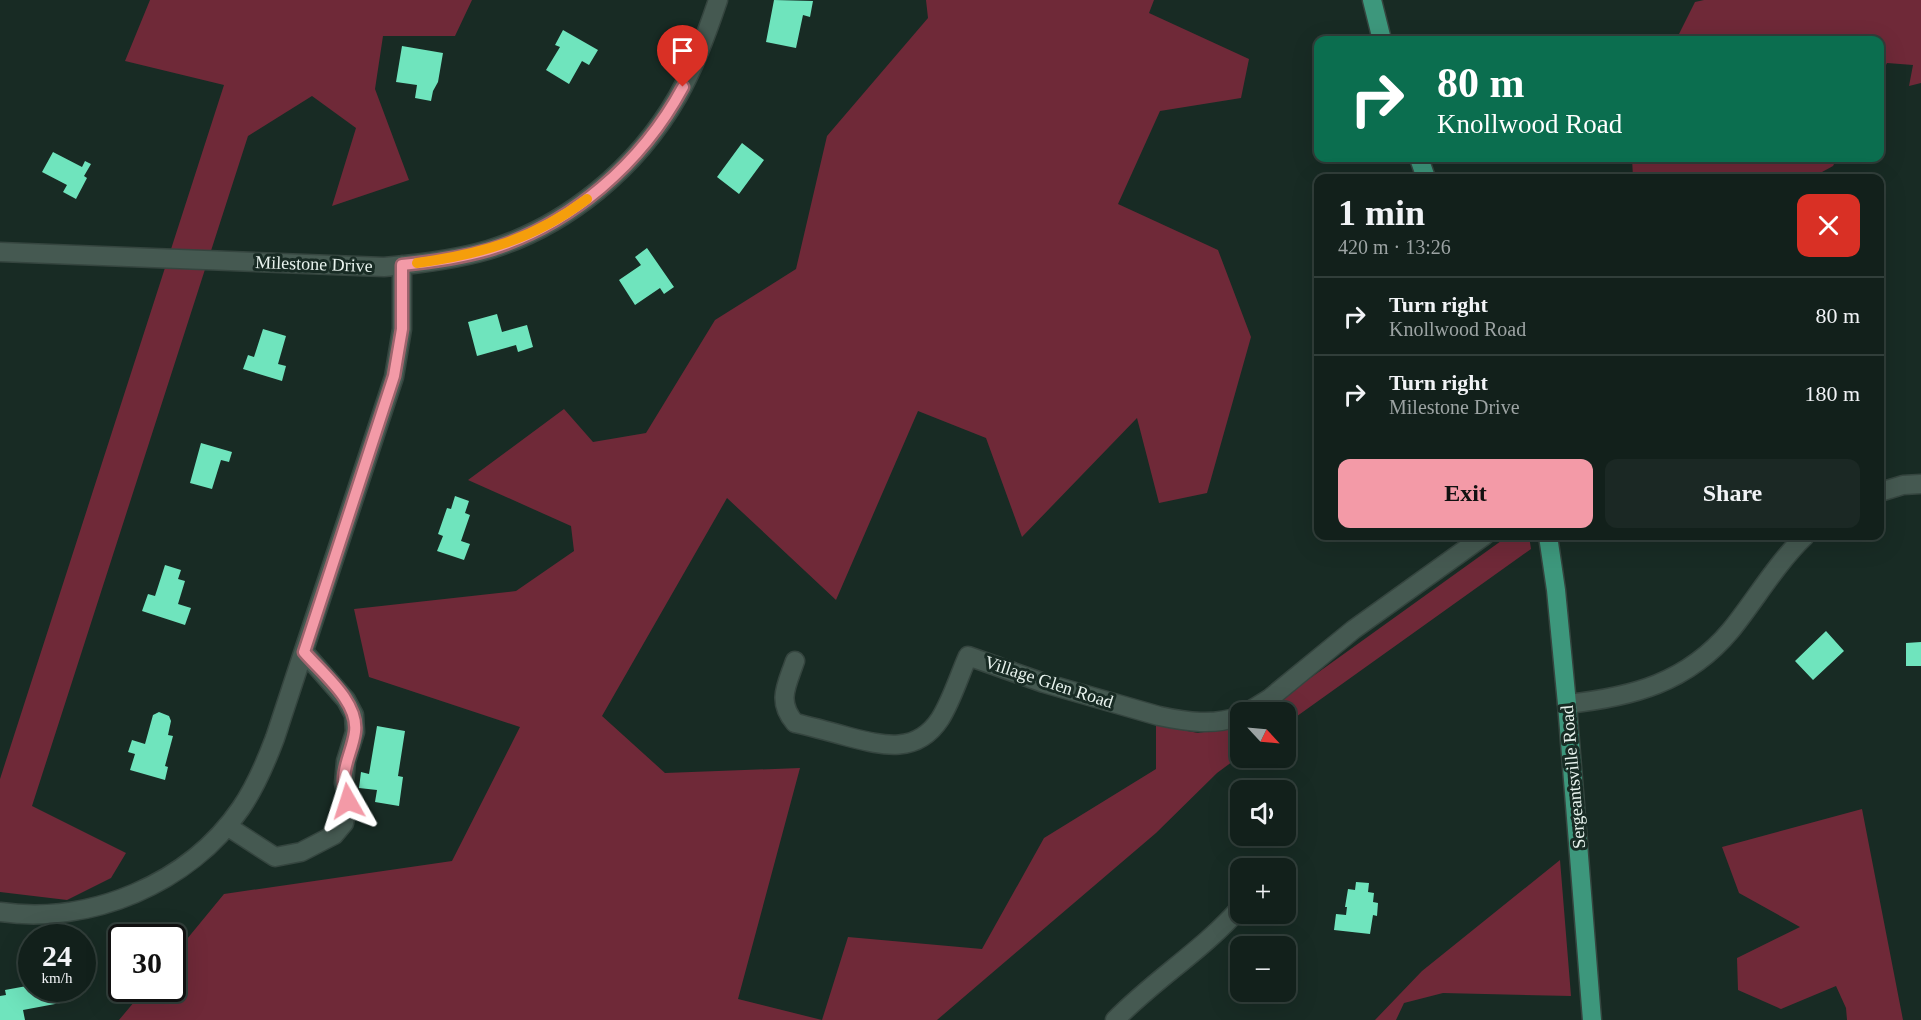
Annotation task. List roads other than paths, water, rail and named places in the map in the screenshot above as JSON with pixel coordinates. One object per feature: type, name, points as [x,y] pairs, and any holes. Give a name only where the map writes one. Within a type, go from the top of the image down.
[{"type":"main road","points":[[1372,0],[1381,36]]},
{"type":"main road","name":"Sergeantsville Road","points":[[1549,540],[1567,704],[1592,1020]]},
{"type":"street","name":"Milestone Drive","points":[[0,252],[384,267],[441,260],[488,250],[545,226],[575,208],[594,194],[633,157],[676,98],[699,51],[718,0]]},
{"type":"street","points":[[0,912],[18,915],[66,913],[143,890],[176,872],[213,842],[255,785],[275,738],[394,376],[402,329],[402,265]]},
{"type":"street","points":[[1884,491],[1903,485],[1921,484]]},
{"type":"street","points":[[1264,702],[1353,630],[1478,540]]},
{"type":"street","points":[[1567,704],[1646,690],[1694,663],[1714,648],[1730,630],[1786,555],[1801,540]]},
{"type":"street","points":[[227,826],[275,857],[301,852],[334,835],[344,824],[348,801],[344,783],[346,762],[355,732],[354,716],[346,700],[304,652]]},
{"type":"street","name":"Village Glen Road","points":[[795,661],[784,694],[784,705],[795,723],[887,745],[914,742],[933,729],[968,656],[1078,694],[1159,716],[1213,723],[1230,720]]},
{"type":"street","points":[[1115,1020],[1139,996],[1216,934],[1230,919]]}]
